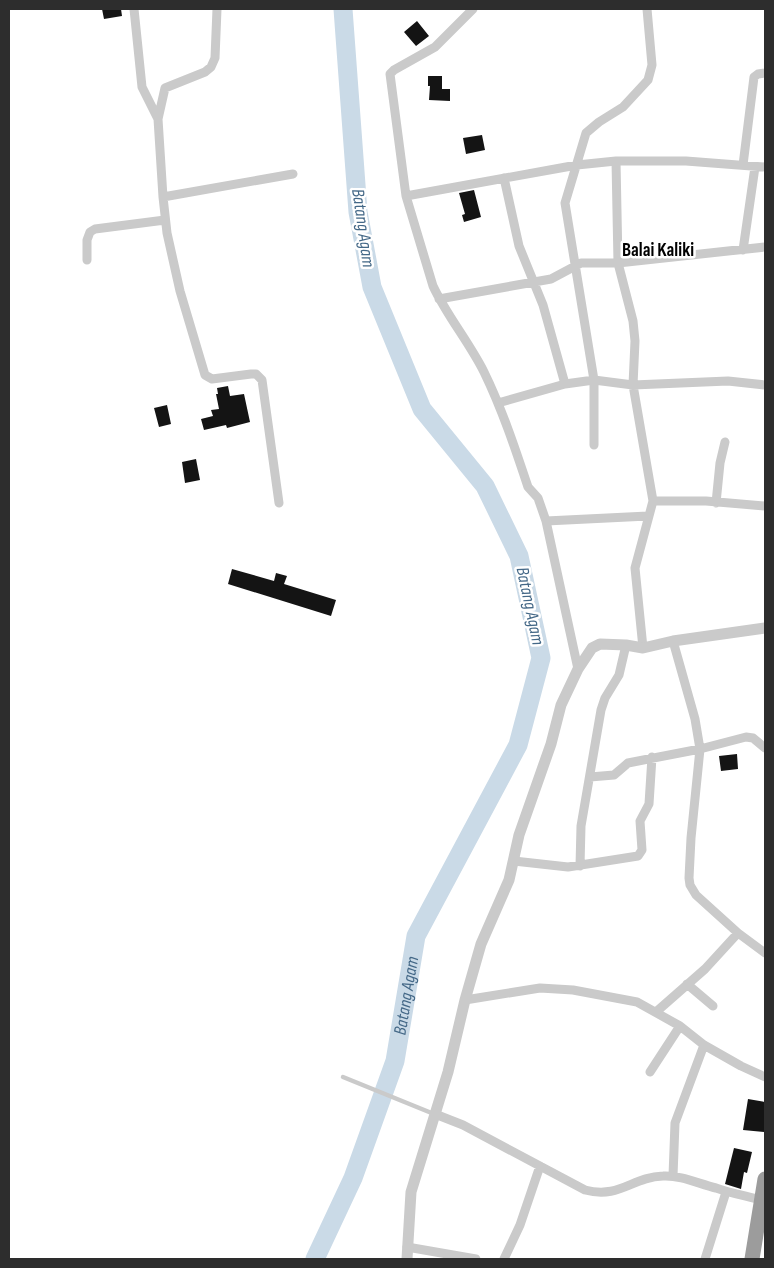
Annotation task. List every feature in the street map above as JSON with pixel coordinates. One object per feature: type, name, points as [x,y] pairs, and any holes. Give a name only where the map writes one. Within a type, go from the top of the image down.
[{"type":"highway","points":[[752,1259],[765,1179]]},
{"type":"highway","points":[[760,1259],[765,1229]]},
{"type":"street","points":[[134,9],[142,87],[158,119]]},
{"type":"street","points":[[216,9],[215,58],[212,67],[166,88],[158,119],[165,220],[180,291],[205,375],[212,379],[256,374],[262,380],[279,503]]},
{"type":"street","points":[[472,9],[435,46],[398,68],[390,77],[406,196],[431,283],[442,298],[502,403],[528,487],[538,498],[545,517],[578,668]]},
{"type":"street","points":[[594,445],[594,380],[574,266],[566,203],[571,179],[586,133],[599,122],[623,107],[648,80],[652,65],[648,9]]},
{"type":"street","points":[[743,165],[754,77],[765,73]]},
{"type":"street","points":[[406,196],[577,165],[616,161],[686,161],[765,167]]},
{"type":"street","points":[[616,161],[618,263],[633,321],[635,341],[633,385],[653,501],[635,575],[643,648]]},
{"type":"street","points":[[743,250],[755,167]]},
{"type":"street","points":[[163,197],[293,174]]},
{"type":"street","points":[[504,178],[519,246],[543,305],[565,384]]},
{"type":"street","points":[[87,260],[87,240],[90,232],[165,220]]},
{"type":"street","points":[[442,298],[555,278],[581,263],[618,263],[765,247]]},
{"type":"street","points":[[502,403],[565,384],[594,380],[633,385],[728,381],[765,384]]},
{"type":"street","points":[[716,503],[720,463],[725,442]]},
{"type":"street","points":[[653,501],[765,506]]},
{"type":"street","points":[[545,517],[648,516]]},
{"type":"street","points":[[407,1259],[411,1192],[427,1137],[442,1117],[448,1072],[465,1000],[481,944],[510,880],[522,862],[519,834],[551,744],[561,704],[578,668],[592,648],[600,644],[643,648],[673,641],[765,628]]},
{"type":"street","points":[[673,641],[695,719],[700,749],[691,838],[690,885],[696,895],[738,933],[765,953]]},
{"type":"street","points":[[580,866],[581,826],[602,704],[617,681],[626,645]]},
{"type":"street","points":[[590,777],[614,774],[625,764],[652,757],[700,749],[750,737],[765,748]]},
{"type":"street","points":[[522,862],[555,867],[580,866],[635,858],[640,854],[642,850],[640,821],[648,804],[652,757]]},
{"type":"street","points":[[656,1012],[705,969],[738,933]]},
{"type":"street","points":[[687,984],[713,1006]]},
{"type":"street","points":[[465,1000],[540,988],[573,990],[637,1002],[680,1026],[704,1045],[765,1077]]},
{"type":"street","points":[[650,1072],[680,1026]]},
{"type":"street","points":[[673,1176],[675,1123],[704,1045]]},
{"type":"street","points":[[442,1117],[463,1125],[585,1190],[596,1193],[616,1191],[650,1178],[673,1176],[761,1200]]},
{"type":"street","points":[[504,1259],[520,1224],[540,1166]]},
{"type":"street","points":[[705,1259],[726,1192]]},
{"type":"street","points":[[407,1247],[476,1259]]},
{"type":"lane","points":[[343,1077],[442,1117]]},
{"type":"building","points":[[102,9],[121,9],[122,16],[104,19]]},
{"type":"building","points":[[417,21],[429,36],[416,46],[404,32]]},
{"type":"building","points":[[428,76],[442,76],[442,89],[450,89],[450,101],[429,100],[430,86],[428,86]]},
{"type":"building","points":[[482,135],[485,150],[466,154],[463,138]]},
{"type":"building","points":[[474,190],[481,217],[464,222],[462,215],[465,214],[459,193]]},
{"type":"building","points":[[228,386],[230,396],[244,394],[250,422],[227,428],[226,425],[204,430],[201,419],[213,416],[211,410],[219,409],[216,394],[218,394],[217,388]]},
{"type":"building","points":[[167,405],[171,424],[159,427],[154,408]]},
{"type":"building","points":[[196,459],[200,480],[185,483],[182,462]]},
{"type":"building","points":[[232,569],[274,581],[276,573],[287,576],[284,584],[336,600],[331,616],[228,584]]},
{"type":"building","points":[[737,754],[738,769],[721,771],[719,756]]},
{"type":"building","points":[[748,1099],[765,1102],[764,1132],[743,1130]]},
{"type":"building","points":[[734,1148],[752,1152],[747,1173],[744,1172],[741,1189],[725,1184]]},
{"type":"waterway","name":"Batang Agam","points":[[315,1259],[353,1178],[395,1061],[416,936],[518,745],[541,658],[519,556],[485,486],[422,409],[372,287],[358,212],[343,9]]},
{"type":"district","name":"Balai Kaliki","points":[[658,250]]}]
